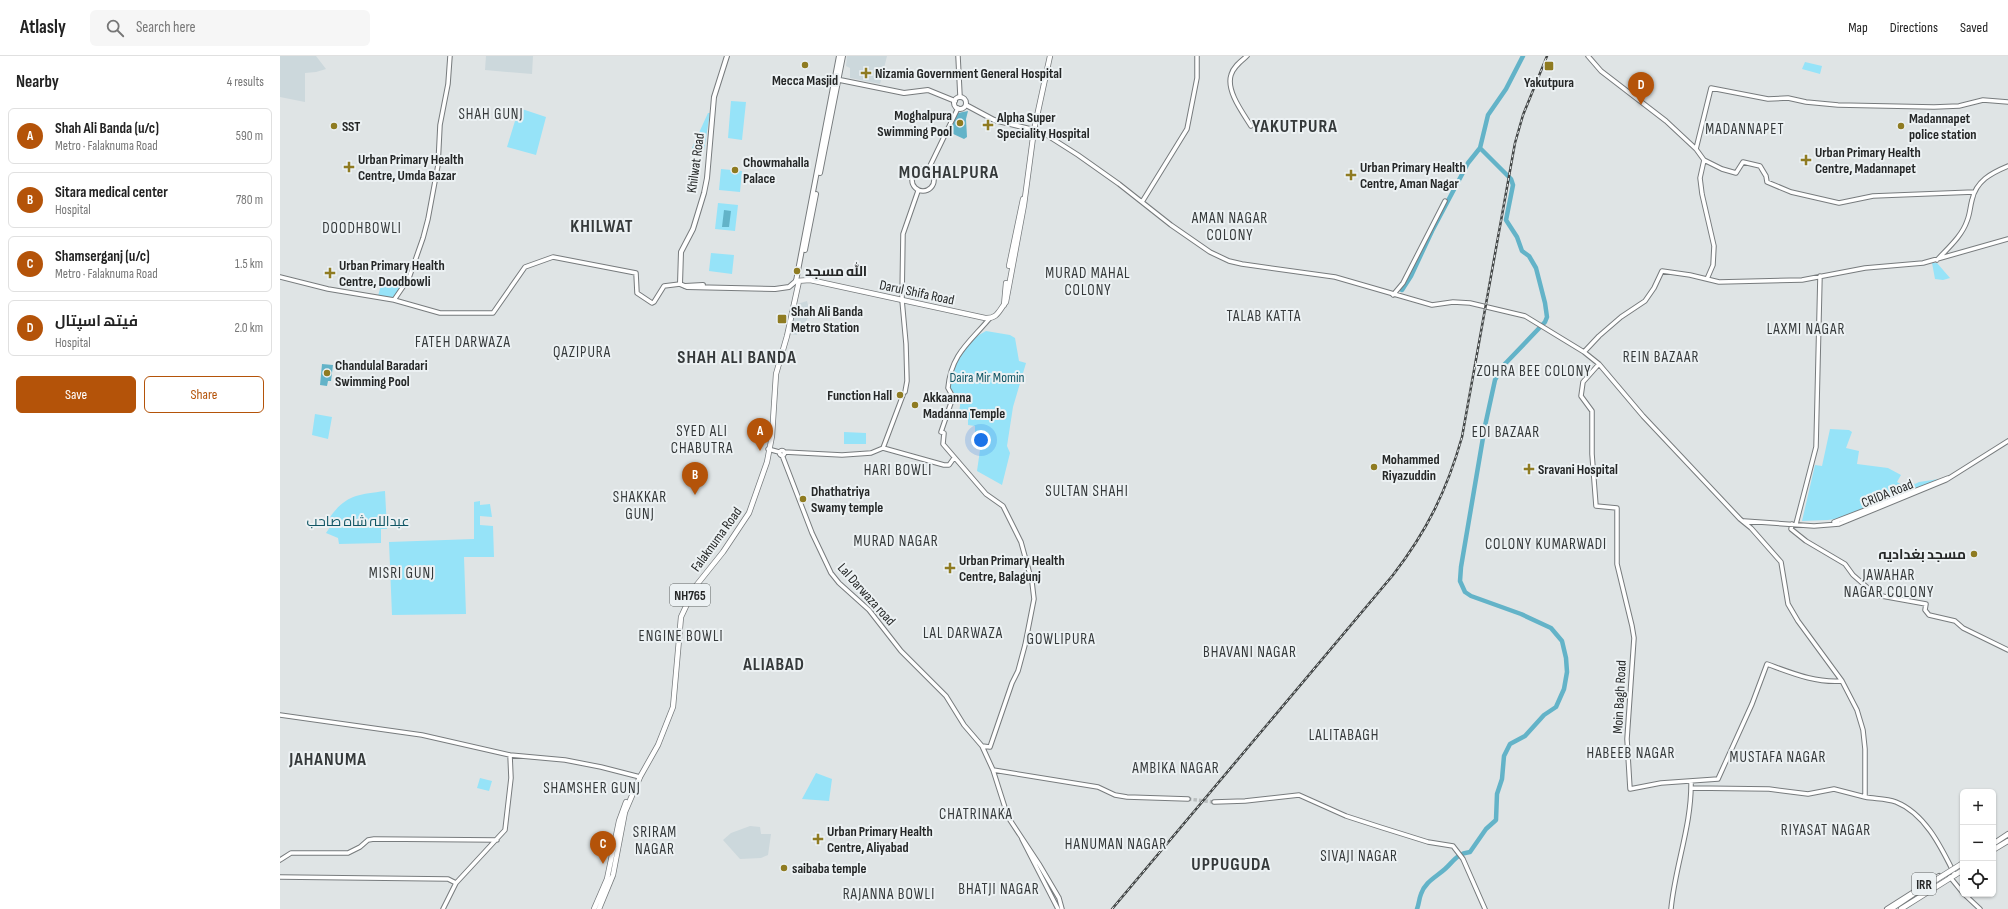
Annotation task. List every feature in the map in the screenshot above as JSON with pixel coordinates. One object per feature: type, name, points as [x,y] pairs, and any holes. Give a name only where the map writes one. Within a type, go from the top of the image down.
[{"type":"highway","points":[[990,318],[999,314],[1004,305],[1024,196],[1034,130],[1049,56]]},
{"type":"highway","name":"Darul Shifa Road","points":[[795,282],[810,280],[919,305],[990,318]]},
{"type":"highway","name":"NH765","points":[[768,449],[774,374],[785,337],[795,282]]},
{"type":"highway","name":"Falaknuma Road","points":[[594,909],[607,879],[621,814],[638,776],[650,762],[674,702],[680,617],[695,587],[723,552],[749,513],[765,464],[768,449]]},
{"type":"highway","name":"Falaknuma Road","points":[[598,909],[613,875],[624,816],[638,776]]},
{"type":"highway","points":[[1996,841],[2008,833]]},
{"type":"highway","points":[[1996,848],[2008,841]]},
{"type":"highway","points":[[1891,909],[1960,864]]},
{"type":"highway","name":"IRR","points":[[1901,909],[1960,872]]},
{"type":"main road","name":"Khilwat Road","points":[[680,284],[681,252],[693,229],[705,186],[714,97],[726,56]]},
{"type":"main road","points":[[836,79],[839,56]]},
{"type":"main road","points":[[836,79],[843,56]]},
{"type":"main road","points":[[836,79],[904,93],[928,90],[954,101],[955,106],[958,108],[964,108],[966,105]]},
{"type":"main road","name":"NH765","points":[[795,282],[836,79]]},
{"type":"main road","points":[[954,101],[960,96],[966,100],[966,105]]},
{"type":"main road","points":[[966,105],[994,120],[1034,130]]},
{"type":"main road","points":[[680,284],[684,286],[767,288],[795,282]]},
{"type":"main road","name":"IRR","points":[[1887,909],[1960,864]]},
{"type":"street","points":[[394,300],[409,278],[428,219],[438,165],[440,125],[448,84],[450,56]]},
{"type":"street","points":[[958,56],[960,96]]},
{"type":"street","points":[[1142,202],[1187,129],[1196,78],[1197,56]]},
{"type":"street","points":[[1247,56],[1238,64],[1231,74],[1230,84],[1238,104],[1251,126]]},
{"type":"street","points":[[1588,56],[1602,71],[1648,106],[1696,149],[1704,160],[1722,169],[1736,173],[1743,162],[1760,166],[1766,176],[1767,182],[1771,184],[1791,192],[1839,203],[1873,196],[1974,192]]},
{"type":"street","points":[[1696,149],[1711,88],[1768,99],[1788,98],[1806,102],[1838,105],[1934,107],[1959,106],[1982,100],[2008,102]]},
{"type":"street","points":[[928,170],[958,108]]},
{"type":"street","points":[[1034,130],[1045,134],[1078,155],[1171,225],[1200,245],[1229,261],[1335,277],[1393,295],[1432,305],[1453,302],[1470,303],[1525,316],[1547,331],[1584,352],[1598,364],[1643,416],[1781,562],[1788,604],[1842,681],[1857,710],[1863,730],[1866,749],[1865,797]]},
{"type":"street","points":[[1704,160],[1700,178],[1702,194],[1714,246],[1713,265],[1707,279]]},
{"type":"street","points":[[1936,260],[1961,233],[1967,221],[1974,192],[1986,177],[2008,166]]},
{"type":"street","points":[[922,169],[928,170],[935,178],[934,186],[928,191],[918,190],[912,183],[914,174],[922,169]]},
{"type":"street","points":[[883,448],[904,393],[907,381],[906,344],[902,300],[903,234],[918,190]]},
{"type":"street","points":[[1393,295],[1403,283],[1445,201]]},
{"type":"street","points":[[1584,352],[1599,336],[1621,317],[1646,301],[1662,271],[1726,282],[1802,280],[1865,268],[1936,260],[2008,239]]},
{"type":"street","points":[[280,277],[328,289],[394,300],[440,314],[493,313],[525,266],[553,257],[636,273],[637,293],[652,303],[664,286],[680,284]]},
{"type":"street","points":[[1820,276],[1816,447],[1794,524],[1791,529],[1804,539],[1845,564],[1853,575],[1876,595],[1926,604],[1925,610],[1929,615],[1955,622],[1963,628],[2008,650]]},
{"type":"street","points":[[982,746],[990,747],[1012,683],[1018,671],[1034,599],[1032,582],[1022,542],[1015,527],[1003,506],[986,494],[943,444],[944,433],[941,432],[953,397],[948,388],[954,362],[966,342],[990,318]]},
{"type":"street","name":"Moin Bagh Road","points":[[1598,364],[1583,382],[1581,396],[1592,411],[1592,471],[1596,506],[1617,508],[1617,564],[1634,638],[1627,739],[1630,790],[1645,785],[1690,781]]},
{"type":"street","name":"CRIDA Road","points":[[1743,521],[1812,525],[1833,524],[1948,478],[2008,441]]},
{"type":"street","points":[[768,449],[782,453],[842,455],[871,453],[883,448],[939,464],[949,465],[954,458]]},
{"type":"street","name":"Lal Darwaza road","points":[[782,453],[812,533],[831,573],[839,583],[869,610],[901,651],[946,696],[964,725],[982,746],[993,770],[1008,817],[1025,843]]},
{"type":"street","points":[[1671,909],[1676,872],[1688,819],[1691,788],[1690,781],[1718,779],[1752,704],[1767,664],[1799,677],[1817,680],[1842,681]]},
{"type":"street","points":[[280,715],[425,735],[510,755],[565,760],[638,776]]},
{"type":"street","points":[[443,909],[456,883],[497,840],[506,827],[511,778],[510,755]]},
{"type":"street","points":[[993,770],[1098,787],[1115,795],[1127,797],[1188,799]]},
{"type":"street","points":[[1691,788],[1769,789],[1808,794],[1834,789],[1865,797],[1897,802],[1915,815],[1935,837],[1952,877],[1960,889]]},
{"type":"street","points":[[1214,802],[1299,795],[1346,816],[1428,842],[1453,846],[1463,859],[1485,909]]},
{"type":"street","points":[[280,860],[291,853],[348,853],[368,840],[374,839],[497,840]]},
{"type":"street","points":[[1025,843],[1045,880],[1058,909]]},
{"type":"street","points":[[1025,843],[1057,895],[1062,909]]},
{"type":"street","points":[[280,877],[448,879],[456,883]]},
{"type":"street","points":[[1966,897],[1980,909]]},
{"type":"shaded area","points":[[280,56],[316,56],[326,69],[305,73],[305,102],[280,97]]},
{"type":"shaded area","points":[[486,56],[533,56],[532,74],[485,70]]},
{"type":"shaded area","name":"Nizamia Government General Hospital","points":[[847,56],[887,56],[880,84],[850,78],[850,68],[846,66]]},
{"type":"shaded area","name":"Moghalpura Swimming Pool","points":[[968,111],[966,119],[967,137],[964,139],[949,132],[958,113]]},
{"type":"shaded area","points":[[724,210],[731,211],[729,227],[722,227]]},
{"type":"shaded area","name":"Shah Ali Banda Metro Station","points":[[807,301],[810,312],[807,320],[798,327],[797,335],[790,334],[797,304]]},
{"type":"shaded area","name":"Chandulal Baradari Swimming Pool","points":[[322,364],[333,365],[331,381],[328,381],[327,386],[320,385]]},
{"type":"shaded area","points":[[750,826],[760,827],[761,834],[771,834],[768,855],[761,858],[740,859],[723,840],[731,833]]},
{"type":"green space","points":[[1805,62],[1822,66],[1820,74],[1802,69]]},
{"type":"green space","points":[[731,101],[746,102],[742,140],[728,138]]},
{"type":"green space","points":[[519,108],[546,117],[536,155],[507,147]]},
{"type":"green space","points":[[708,113],[710,113],[704,150],[692,148]]},
{"type":"green space","points":[[721,169],[742,171],[740,192],[719,190]]},
{"type":"green space","points":[[718,203],[738,205],[735,231],[715,229]]},
{"type":"green space","points":[[711,253],[734,255],[732,274],[709,271]]},
{"type":"green space","points":[[1932,263],[1937,263],[1950,278],[1943,280],[1935,279]]},
{"type":"green space","points":[[388,282],[402,288],[394,300],[378,296],[381,285],[386,285]]},
{"type":"green space","name":"Daira Mir Momin","points":[[986,331],[1010,335],[1015,338],[1019,361],[1026,363],[1013,407],[1007,446],[1010,453],[1002,485],[977,471],[980,450],[979,447],[975,445],[975,426],[968,425],[968,415],[959,413],[961,398],[956,396],[950,387],[957,361],[965,347]]},
{"type":"green space","points":[[315,414],[332,417],[328,439],[312,435]]},
{"type":"green space","points":[[1830,429],[1849,430],[1852,432],[1846,448],[1859,451],[1857,464],[1888,468],[1901,475],[1897,482],[1907,488],[1912,482],[1915,484],[1939,479],[1847,517],[1828,520],[1802,521],[1815,465],[1822,466]]},
{"type":"green space","points":[[844,432],[866,433],[866,444],[844,444]]},
{"type":"green space","name":"عبداللہ شاہ صاحب","points":[[385,491],[387,529],[381,529],[381,543],[339,544],[338,538],[326,533],[332,524],[328,520],[340,505],[359,495]]},
{"type":"green space","points":[[480,501],[480,505],[490,504],[492,517],[480,516],[480,525],[493,526],[494,557],[464,557],[466,614],[392,615],[389,542],[474,539],[474,502]]},
{"type":"green space","points":[[816,773],[832,779],[829,801],[802,799]]},
{"type":"green space","points":[[480,778],[492,781],[489,791],[477,788]]},
{"type":"waterway","points":[[1402,290],[1411,276],[1432,231],[1468,163],[1480,148],[1488,115],[1506,89],[1523,56]]},
{"type":"waterway","points":[[1417,909],[1425,886],[1458,856],[1470,852],[1486,829],[1496,820],[1497,794],[1502,779],[1504,756],[1510,744],[1525,736],[1544,715],[1556,707],[1564,689],[1567,672],[1566,658],[1562,641],[1551,628],[1521,614],[1471,596],[1465,592],[1460,581],[1461,567],[1485,426],[1495,380],[1502,367],[1545,322],[1547,317],[1536,268],[1529,256],[1522,251],[1517,237],[1506,220],[1513,185],[1511,179],[1480,148]]},
{"type":"tunnel","points":[[1188,799],[1214,802]]},
{"type":"railway","points":[[1112,909],[1393,575],[1416,542],[1435,509],[1450,475],[1462,437],[1515,143],[1523,115],[1547,56]]},
{"type":"place","name":"Mecca Masjid","points":[[805,65]]},
{"type":"place","name":"Yakutpura","points":[[1549,66]]},
{"type":"place","name":"Nizamia Government General Hospital","points":[[866,73]]},
{"type":"place","name":"فیتھ اسپتال","points":[[1641,105]]},
{"type":"place","name":"Moghalpura Swimming Pool","points":[[960,123]]},
{"type":"place","name":"Alpha Super Speciality Hospital","points":[[988,125]]},
{"type":"place","name":"SST","points":[[334,126]]},
{"type":"place","name":"Madannapet police station","points":[[1901,126]]},
{"type":"place","name":"Urban Primary Health Centre, Madannapet","points":[[1806,160]]},
{"type":"place","name":"Urban Primary Health Centre, Umda Bazar","points":[[349,167]]},
{"type":"place","name":"Chowmahalla Palace","points":[[735,170]]},
{"type":"place","name":"Urban Primary Health Centre, Aman Nagar","points":[[1351,175]]},
{"type":"place","name":"الله مسجد","points":[[797,271]]},
{"type":"place","name":"Urban Primary Health Centre, Doodbowli","points":[[330,273]]},
{"type":"place","name":"Shah Ali Banda Metro Station","points":[[782,319]]},
{"type":"place","name":"Chandulal Baradari Swimming Pool","points":[[327,373]]},
{"type":"place","name":"Function Hall","points":[[900,395]]},
{"type":"place","name":"Akkaanna Madanna Temple","points":[[915,405]]},
{"type":"place","name":"Shah Ali Banda (u/c)","points":[[760,451]]},
{"type":"place","name":"Mohammed Riyazuddin","points":[[1374,467]]},
{"type":"place","name":"Sravani Hospital","points":[[1529,469]]},
{"type":"place","name":"Sitara medical center","points":[[695,495]]},
{"type":"place","name":"Dhathatriya Swamy temple","points":[[803,499]]},
{"type":"place","name":"مسجد بغدادیہ","points":[[1974,554]]},
{"type":"place","name":"Urban Primary Health Centre, Balagunj","points":[[950,568]]},
{"type":"place","name":"Urban Primary Health Centre, Aliyabad","points":[[818,839]]},
{"type":"place","name":"Shamserganj (u/c)","points":[[603,864]]},
{"type":"place","name":"saibaba temple","points":[[784,868]]},
{"type":"district","name":"SHAH GUNJ","points":[[491,114]]},
{"type":"district","name":"YAKUTPURA","points":[[1295,126]]},
{"type":"district","name":"MADANNAPET","points":[[1745,129]]},
{"type":"district","name":"MOGHALPURA","points":[[949,172]]},
{"type":"district","name":"KHILWAT","points":[[602,226]]},
{"type":"district","name":"AMAN NAGAR COLONY","points":[[1230,226]]},
{"type":"district","name":"DOODHBOWLI","points":[[362,228]]},
{"type":"district","name":"MURAD MAHAL COLONY","points":[[1088,282]]},
{"type":"district","name":"TALAB KATTA","points":[[1264,316]]},
{"type":"district","name":"LAXMI NAGAR","points":[[1806,329]]},
{"type":"district","name":"FATEH DARWAZA","points":[[463,342]]},
{"type":"district","name":"QAZIPURA","points":[[582,352]]},
{"type":"district","name":"SHAH ALI BANDA","points":[[737,357]]},
{"type":"district","name":"REIN BAZAAR","points":[[1661,357]]},
{"type":"district","name":"ZOHRA BEE COLONY","points":[[1534,371]]},
{"type":"district","name":"EDI BAZAAR","points":[[1506,432]]},
{"type":"district","name":"SYED ALI CHABUTRA","points":[[702,440]]},
{"type":"district","name":"HARI BOWLI","points":[[898,470]]},
{"type":"district","name":"SULTAN SHAHI","points":[[1087,491]]},
{"type":"district","name":"SHAKKAR GUNJ","points":[[640,506]]},
{"type":"district","name":"MURAD NAGAR","points":[[896,541]]},
{"type":"district","name":"COLONY KUMARWADI","points":[[1546,544]]},
{"type":"district","name":"MISRI GUNJ","points":[[402,573]]},
{"type":"district","name":"JAWAHAR NAGAR COLONY","points":[[1889,584]]},
{"type":"district","name":"LAL DARWAZA","points":[[963,633]]},
{"type":"district","name":"ENGINE BOWLI","points":[[681,636]]},
{"type":"district","name":"GOWLIPURA","points":[[1061,639]]},
{"type":"district","name":"BHAVANI NAGAR","points":[[1250,652]]},
{"type":"district","name":"ALIABAD","points":[[774,664]]},
{"type":"district","name":"LALITABAGH","points":[[1344,735]]},
{"type":"district","name":"HABEEB NAGAR","points":[[1631,753]]},
{"type":"district","name":"MUSTAFA NAGAR","points":[[1778,757]]},
{"type":"district","name":"JAHANUMA","points":[[328,759]]},
{"type":"district","name":"AMBIKA NAGAR","points":[[1176,768]]},
{"type":"district","name":"SHAMSHER GUNJ","points":[[592,788]]},
{"type":"district","name":"CHATRINAKA","points":[[976,814]]},
{"type":"district","name":"RIYASAT NAGAR","points":[[1826,830]]},
{"type":"district","name":"SRIRAM NAGAR","points":[[655,840]]},
{"type":"district","name":"HANUMAN NAGAR","points":[[1116,844]]},
{"type":"district","name":"SIVAJI NAGAR","points":[[1359,856]]},
{"type":"district","name":"UPPUGUDA","points":[[1231,864]]},
{"type":"district","name":"BHATJI NAGAR","points":[[999,889]]},
{"type":"district","name":"RAJANNA BOWLI","points":[[889,894]]}]
